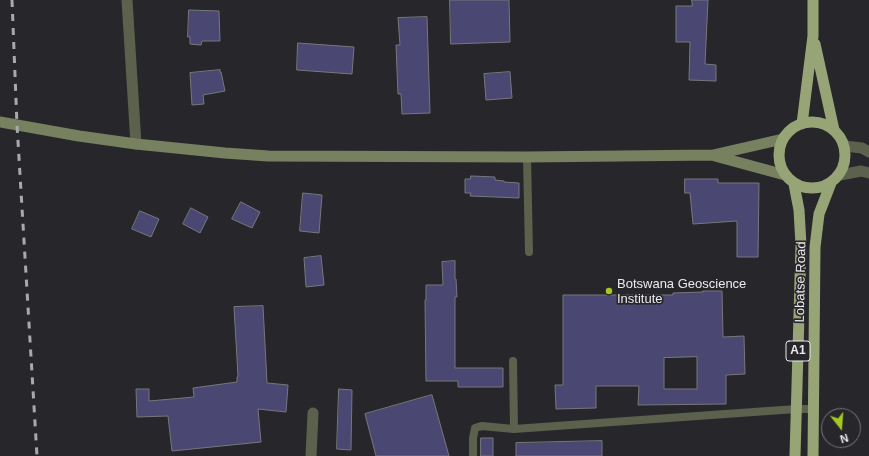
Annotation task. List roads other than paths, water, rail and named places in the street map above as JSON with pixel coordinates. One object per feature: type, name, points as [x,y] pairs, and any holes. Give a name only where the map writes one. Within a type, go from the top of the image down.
[{"type":"highway","points":[[802,124],[813,36],[813,0]]},
{"type":"highway","points":[[813,36],[834,130]]},
{"type":"highway","points":[[794,184],[785,175],[780,164],[779,151],[783,139],[791,130],[802,124],[813,122],[824,124],[834,130],[840,137],[846,153],[846,160],[840,175]]},
{"type":"highway","name":"Lobatse Road","points":[[794,184],[806,189],[819,188],[831,183],[840,175]]},
{"type":"highway","name":"Lobatse Road","points":[[813,456],[815,247],[819,214],[831,183]]},
{"type":"highway","name":"Lobatse Road","points":[[794,184],[799,210],[801,245],[794,456]]},
{"type":"main road","points":[[0,122],[79,136],[136,144],[268,156],[527,157],[713,155],[783,139]]},
{"type":"main road","points":[[713,155],[785,175]]},
{"type":"street","points":[[127,0],[136,144]]},
{"type":"street","points":[[844,146],[862,148],[869,152]]},
{"type":"street","points":[[840,175],[861,170],[869,173]]},
{"type":"street","points":[[311,456],[312,413]]},
{"type":"lane","points":[[527,157],[529,252]]},
{"type":"lane","points":[[513,362],[514,429]]},
{"type":"lane","points":[[473,456],[473,438],[475,428],[482,426],[514,429],[814,409]]},
{"type":"railway","points":[[12,0],[17,125],[37,456]]},
{"type":"place","name":"Botswana Geoscience Institute","points":[[609,291]]}]
